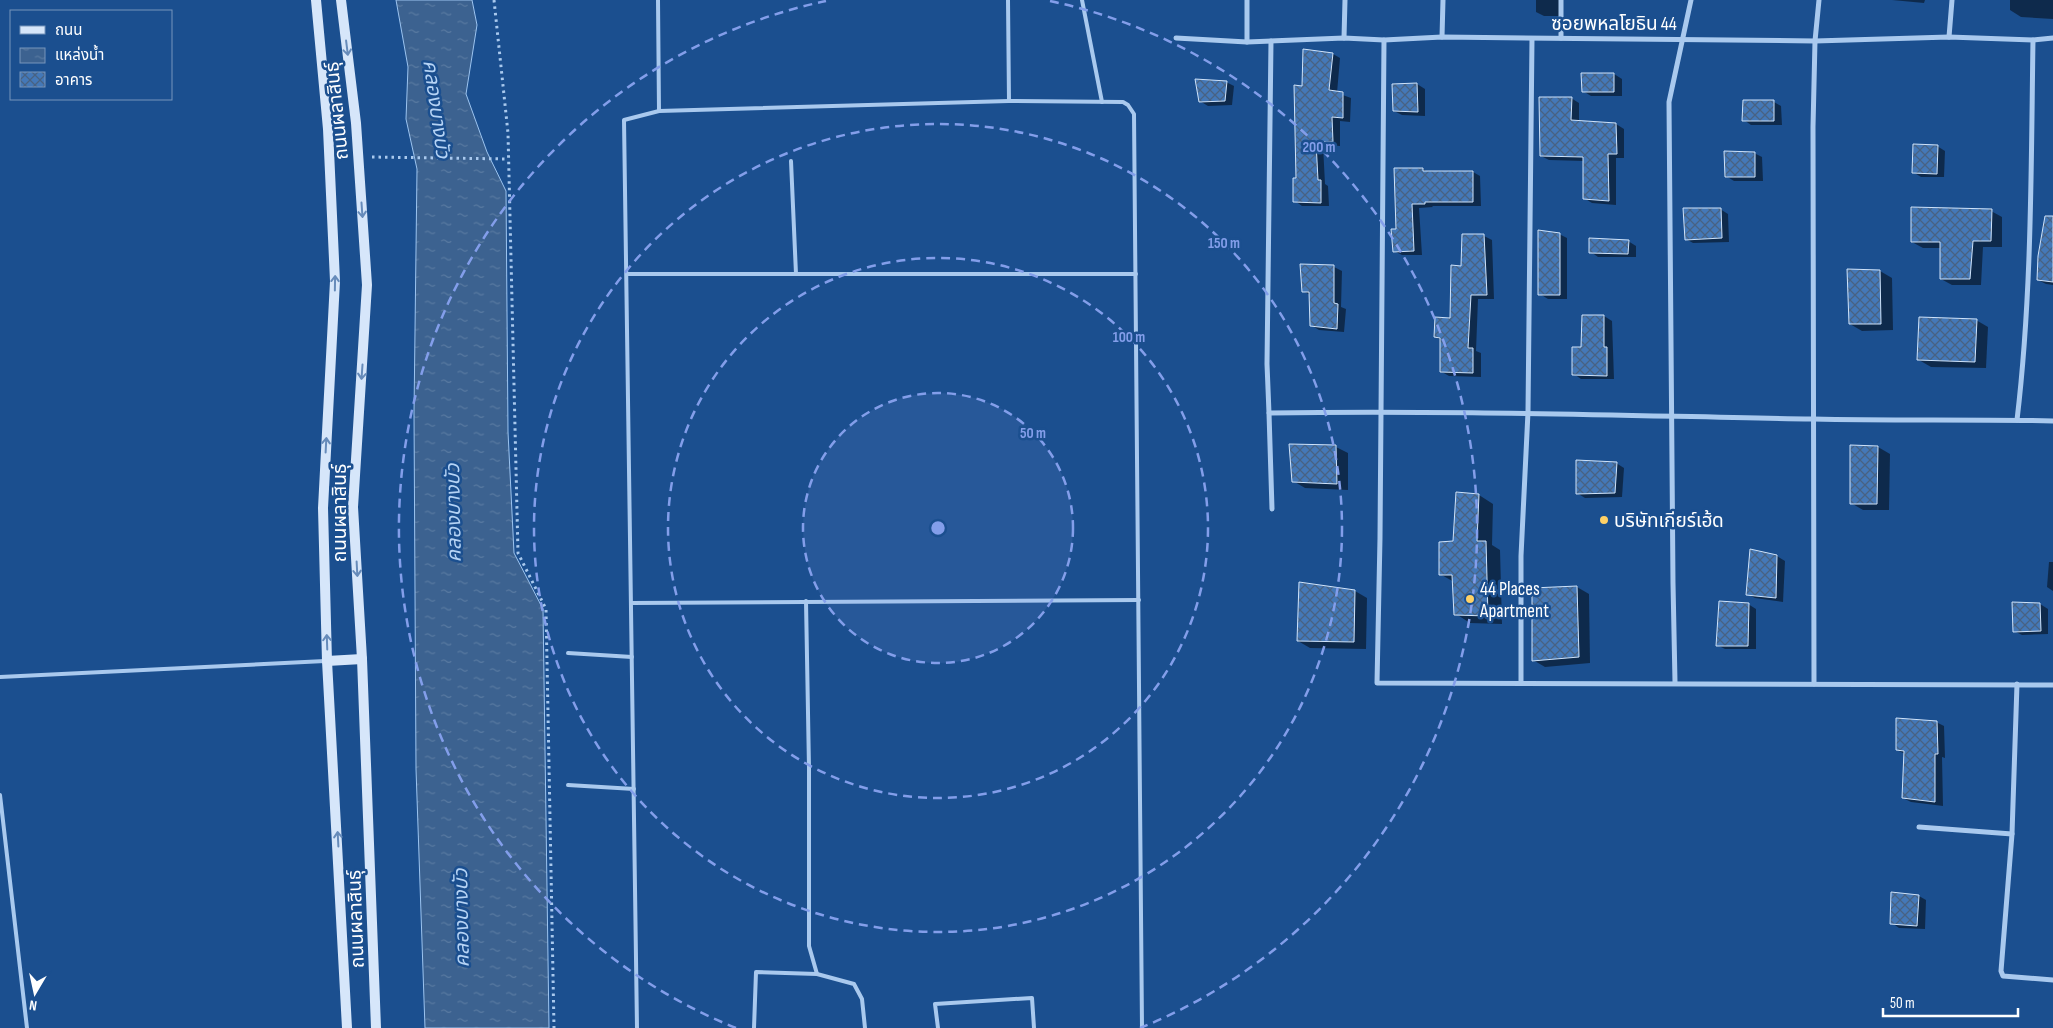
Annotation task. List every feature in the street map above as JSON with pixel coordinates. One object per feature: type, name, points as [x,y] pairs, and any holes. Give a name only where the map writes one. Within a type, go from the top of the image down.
[{"type":"main road","name":"ถนนผลาสินธุ์","points":[[316,0],[328,128],[335,281],[323,508],[327,661],[347,1028]]},
{"type":"main road","name":"ถนนผลาสินธุ์","points":[[340,0],[358,156],[367,285],[353,507],[362,659],[376,1028]]},
{"type":"main road","points":[[327,661],[362,659]]},
{"type":"street","points":[[1247,0],[1247,42]]},
{"type":"street","points":[[1344,38],[1345,0]]},
{"type":"street","points":[[1442,37],[1443,0]]},
{"type":"street","points":[[1561,0],[1561,38]]},
{"type":"street","points":[[1676,682],[1671,416],[1669,102],[1691,0]]},
{"type":"street","points":[[1814,684],[1813,127],[1815,41],[1819,0]]},
{"type":"street","points":[[1948,37],[1952,0]]},
{"type":"street","name":"ซอยพหลโยธิน 44","points":[[1176,38],[1247,42],[1344,38],[1384,40],[1442,37],[1532,39],[1682,38],[1815,41],[1948,37],[2033,40],[2053,38]]},
{"type":"street","points":[[1521,683],[1521,556],[1528,412],[1532,39]]},
{"type":"street","points":[[1384,40],[1377,682],[2053,685]]},
{"type":"street","points":[[2017,420],[2025,351],[2030,216],[2033,40]]},
{"type":"street","points":[[1271,41],[1268,364],[1272,509]]},
{"type":"street","points":[[1269,413],[1381,411],[1528,412],[1814,419],[2053,421]]},
{"type":"street","points":[[2017,684],[2012,834],[2001,974],[2004,976],[2053,980]]},
{"type":"street","points":[[1919,827],[2012,834]]},
{"type":"lane","points":[[658,0],[658,112]]},
{"type":"lane","points":[[1008,0],[1009,101]]},
{"type":"lane","points":[[1082,0],[1102,102]]},
{"type":"lane","points":[[637,1028],[624,120],[658,112],[1009,101],[1123,102],[1128,105],[1134,114],[1142,1028]]},
{"type":"lane","points":[[791,161],[796,274]]},
{"type":"lane","points":[[626,274],[1136,274]]},
{"type":"lane","points":[[632,603],[1139,600]]},
{"type":"lane","points":[[806,602],[809,768],[809,946],[817,974]]},
{"type":"lane","points":[[568,653],[632,657]]},
{"type":"lane","points":[[0,677],[327,661]]},
{"type":"lane","points":[[568,785],[634,789]]},
{"type":"lane","points":[[0,795],[27,1028]]},
{"type":"lane","points":[[754,1028],[756,972],[817,974],[854,984],[862,999],[865,1028]]},
{"type":"lane","points":[[938,1028],[934,1004],[1032,998],[1034,1028]]},
{"type":"path","points":[[494,0],[508,133],[518,553],[546,609],[554,1028]]},
{"type":"path","points":[[358,156],[508,159]]},
{"type":"water","name":"คลองบางบัว","points":[[396,0],[472,0],[477,25],[466,94],[487,152],[506,191],[508,432],[514,553],[543,609],[549,1028],[425,1028],[416,769],[414,413],[417,169],[406,119],[408,67]]},
{"type":"building","points":[[1303,49],[1333,53],[1329,90],[1343,92],[1343,118],[1332,117],[1333,142],[1316,142],[1318,180],[1321,180],[1321,203],[1293,202],[1293,178],[1296,178],[1294,85],[1302,86]]},
{"type":"building","points":[[1581,73],[1614,73],[1614,92],[1582,92]]},
{"type":"building","points":[[1195,79],[1227,81],[1225,101],[1199,102]]},
{"type":"building","points":[[1417,83],[1418,112],[1393,111],[1392,84]]},
{"type":"building","points":[[1539,97],[1572,97],[1571,120],[1616,123],[1617,154],[1608,154],[1609,201],[1583,199],[1583,157],[1540,156]]},
{"type":"building","points":[[1743,100],[1774,100],[1774,121],[1742,121]]},
{"type":"building","points":[[1913,144],[1938,145],[1937,174],[1912,173]]},
{"type":"building","points":[[1724,151],[1755,152],[1755,177],[1725,177]]},
{"type":"building","points":[[1394,168],[1423,168],[1423,171],[1473,171],[1473,202],[1425,202],[1425,204],[1412,204],[1414,251],[1393,252],[1391,229],[1396,229]]},
{"type":"building","points":[[1911,207],[1992,209],[1991,241],[1973,241],[1970,279],[1940,279],[1940,242],[1911,242]]},
{"type":"building","points":[[1683,208],[1721,208],[1722,238],[1685,240]]},
{"type":"building","points":[[2045,216],[2053,216],[2053,282],[2037,280],[2038,256]]},
{"type":"building","points":[[1538,230],[1560,233],[1560,295],[1538,295]]},
{"type":"building","points":[[1462,234],[1484,234],[1487,295],[1471,295],[1468,348],[1473,348],[1473,373],[1440,372],[1440,338],[1434,337],[1435,317],[1450,318],[1451,265],[1461,266]]},
{"type":"building","points":[[1589,238],[1629,240],[1628,254],[1589,253]]},
{"type":"building","points":[[1300,264],[1334,265],[1334,303],[1338,304],[1337,329],[1310,326],[1309,292],[1302,292]]},
{"type":"building","points":[[1847,269],[1880,270],[1881,324],[1849,324]]},
{"type":"building","points":[[1582,315],[1604,315],[1604,347],[1607,347],[1607,376],[1572,375],[1572,347],[1581,347]]},
{"type":"building","points":[[1919,317],[1977,319],[1975,362],[1917,360]]},
{"type":"building","points":[[1289,444],[1336,445],[1337,484],[1292,482]]},
{"type":"building","points":[[1850,445],[1878,446],[1877,504],[1850,504]]},
{"type":"building","points":[[1576,460],[1617,462],[1615,493],[1576,494]]},
{"type":"building","points":[[1456,492],[1479,494],[1477,541],[1486,541],[1488,616],[1454,615],[1452,575],[1439,575],[1439,542],[1453,541]]},
{"type":"building","points":[[1750,549],[1777,555],[1776,598],[1746,595]]},
{"type":"building","points":[[1299,582],[1355,590],[1354,642],[1297,641]]},
{"type":"building","points":[[1577,586],[1579,657],[1532,661],[1532,588]]},
{"type":"building","points":[[1719,601],[1749,603],[1748,646],[1716,646]]},
{"type":"building","points":[[2012,602],[2040,603],[2041,631],[2013,632]]},
{"type":"building","points":[[1896,718],[1937,721],[1938,754],[1935,754],[1935,802],[1902,798],[1904,751],[1896,750]]},
{"type":"building","points":[[1891,892],[1919,895],[1917,926],[1890,924]]},
{"type":"place","name":"บริษัทเกียร์เฮ้ด","points":[[1604,520]]},
{"type":"place","name":"44 Places Apartment","points":[[1470,599]]}]
